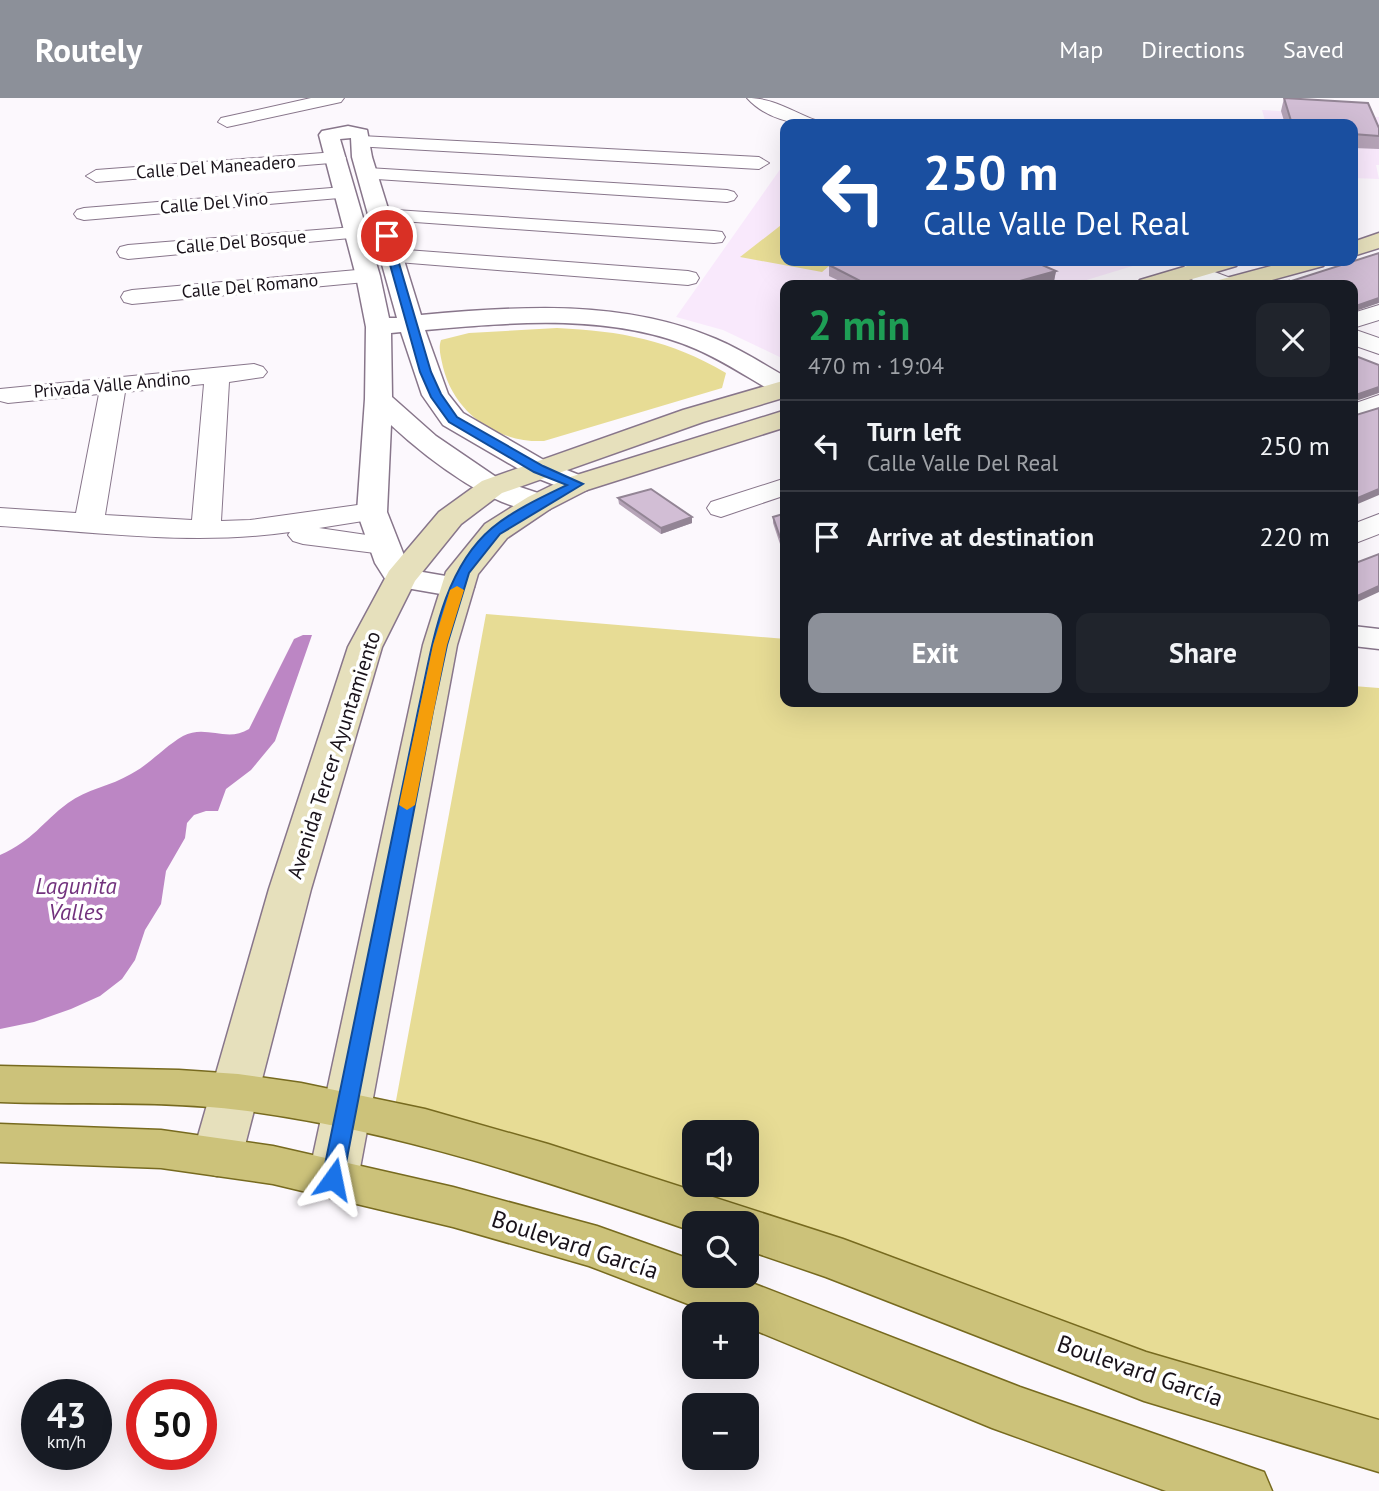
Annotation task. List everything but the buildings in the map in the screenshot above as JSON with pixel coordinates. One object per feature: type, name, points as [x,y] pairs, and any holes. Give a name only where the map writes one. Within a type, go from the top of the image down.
[{"type":"main road","points":[[1358,247],[1379,240]]},
{"type":"main road","points":[[1164,280],[1210,266]]},
{"type":"main road","points":[[1245,280],[1297,266]]},
{"type":"main road","name":"Avenida Tercer Ayuntamiento","points":[[333,1179],[440,645],[462,572],[539,486],[693,416],[780,390]]},
{"type":"main road","name":"Avenida Tercer Ayuntamiento","points":[[217,1157],[290,889],[365,647],[400,578],[450,518],[492,487],[577,484],[780,420]]},
{"type":"main road","points":[[0,1084],[147,1086],[237,1091],[348,1108],[471,1141],[691,1211]]},
{"type":"main road","name":"Boulevard García","points":[[0,1143],[161,1149],[273,1165],[453,1207],[597,1247],[769,1312],[1012,1410],[1243,1491]]},
{"type":"main road","name":"Boulevard García","points":[[759,1233],[843,1261],[1144,1376],[1379,1446]]},
{"type":"street","points":[[227,122],[335,98]]},
{"type":"street","points":[[755,98],[771,109],[796,119]]},
{"type":"street","points":[[458,587],[400,578],[383,545],[372,512],[379,400],[378,327],[368,276],[329,135],[355,132],[360,134],[368,174],[435,395],[453,419],[539,486]]},
{"type":"street","points":[[361,142],[759,163]]},
{"type":"street","name":"Calle Del Maneadero","points":[[96,177],[336,159]]},
{"type":"street","points":[[368,174],[727,196]]},
{"type":"street","name":"Calle Del Vino","points":[[84,214],[344,193]]},
{"type":"street","points":[[380,215],[714,237]]},
{"type":"street","name":"Calle Del Bosque","points":[[128,251],[354,233]]},
{"type":"street","points":[[393,256],[688,278]]},
{"type":"street","points":[[1193,271],[1215,280]]},
{"type":"street","name":"Calle Del Romano","points":[[132,297],[368,276]]},
{"type":"street","points":[[1358,319],[1379,312]]},
{"type":"street","points":[[378,327],[566,316],[619,319],[663,329],[705,344],[780,385]]},
{"type":"street","points":[[1358,338],[1379,347]]},
{"type":"street","name":"Privada Valle Andino","points":[[6,396],[254,372]]},
{"type":"street","name":"Privada Valle Andino","points":[[206,530],[217,375]]},
{"type":"street","points":[[89,521],[113,385]]},
{"type":"street","points":[[379,400],[426,442],[492,487]]},
{"type":"street","points":[[1358,411],[1379,403]]},
{"type":"street","points":[[721,508],[780,488]]},
{"type":"street","points":[[0,517],[206,530],[250,529],[372,512]]},
{"type":"street","points":[[1358,533],[1379,523]]},
{"type":"street","points":[[250,529],[383,545]]},
{"type":"street","points":[[1358,637],[1379,639]]},
{"type":"shaded area","points":[[1262,110],[1379,117],[1379,165],[1376,165],[1379,179],[1358,178],[1358,119],[1265,119]]},
{"type":"shaded area","points":[[780,170],[780,266],[1133,266],[1086,280],[780,280],[780,357],[723,330],[676,317]]},
{"type":"shaded area","points":[[780,226],[780,264],[740,257]]},
{"type":"shaded area","points":[[789,266],[829,266],[822,272]]},
{"type":"shaded area","points":[[557,328],[624,335],[685,352],[726,373],[722,388],[544,441],[510,437],[494,431],[467,411],[457,398],[443,367],[441,340],[469,333]]},
{"type":"shaded area","points":[[486,614],[780,638],[780,707],[1358,707],[1358,686],[1379,688],[1379,1440],[759,1224],[759,1211],[719,1211],[395,1106]]},
{"type":"water","name":"Lagunita Valles","points":[[312,635],[275,741],[251,770],[226,789],[218,811],[194,815],[187,823],[185,838],[166,871],[161,904],[145,930],[135,960],[122,979],[100,996],[71,1009],[34,1022],[0,1029],[0,855],[29,837],[68,803],[131,774],[183,736],[200,732],[233,734],[249,729],[294,639]]},
{"type":"slow traffic","points":[[407,805],[440,645],[457,590]]},
{"type":"route","points":[[333,1179],[440,645],[462,572],[496,531],[539,503],[577,484],[516,457],[453,419],[435,395],[425,372],[387,236]]}]
